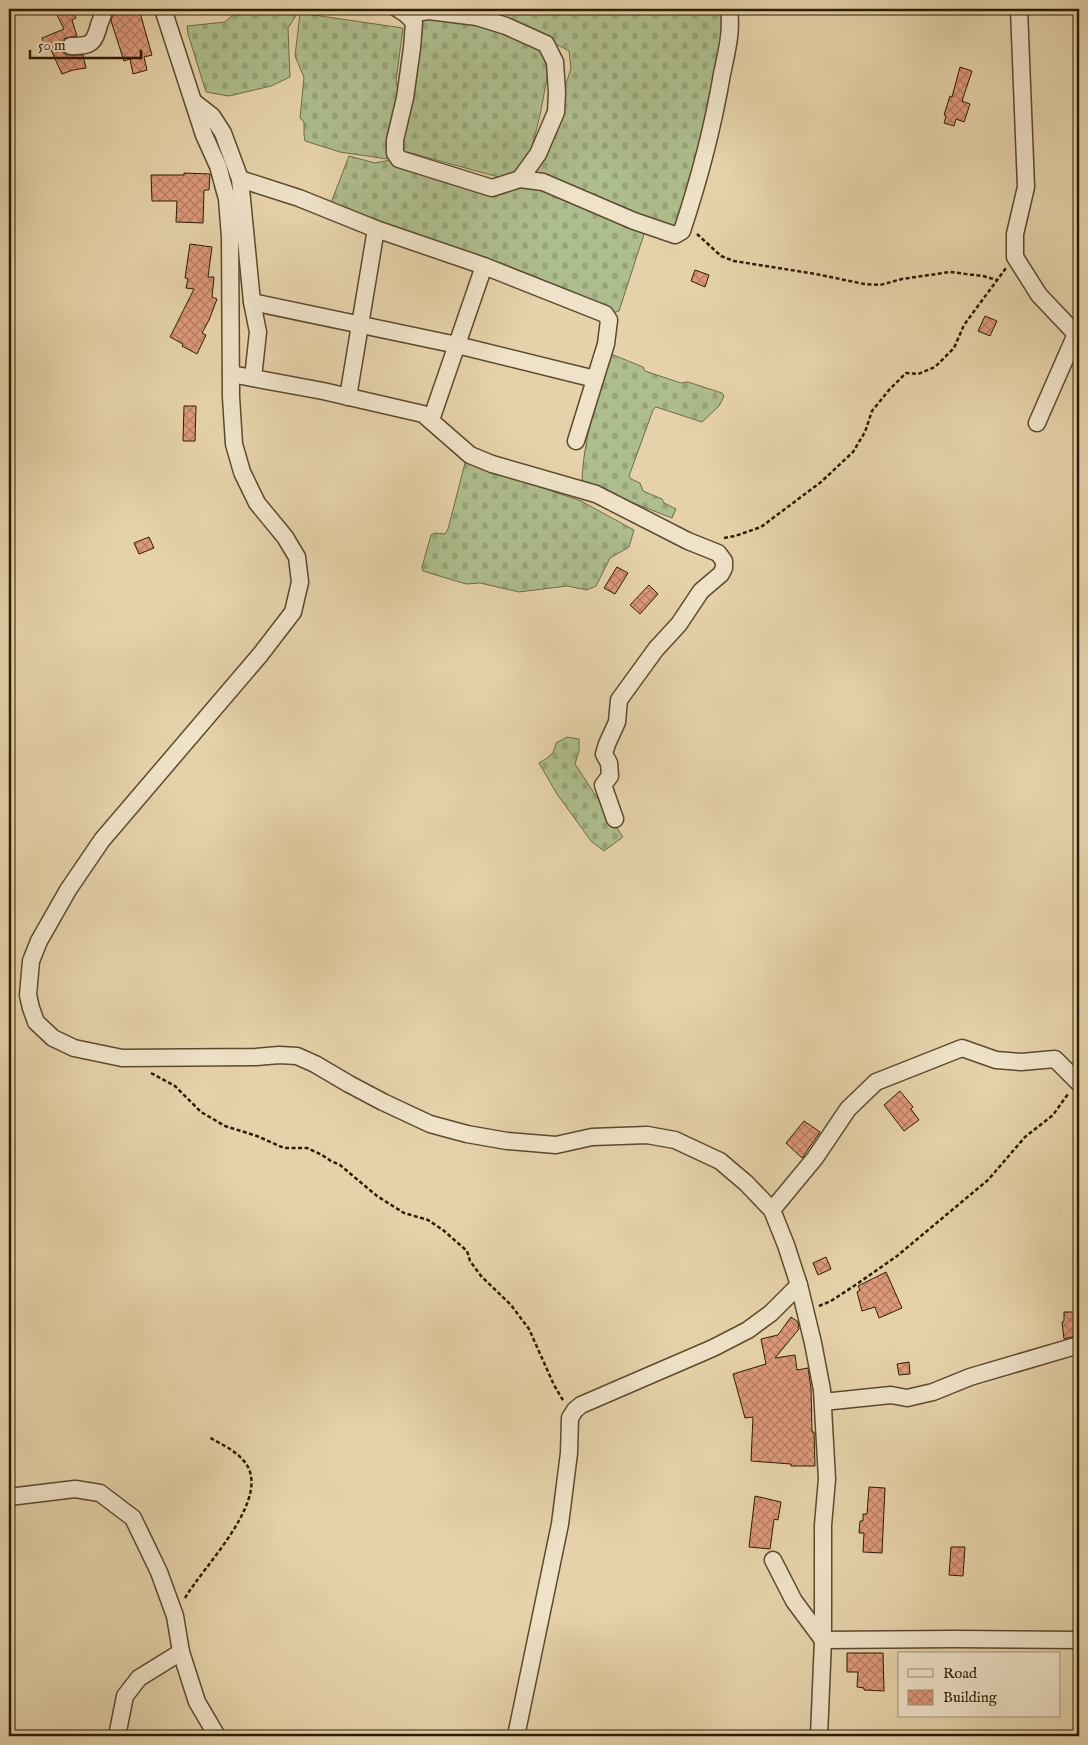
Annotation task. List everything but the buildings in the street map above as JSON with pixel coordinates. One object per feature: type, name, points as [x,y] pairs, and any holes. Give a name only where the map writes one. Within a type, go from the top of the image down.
[{"type":"street","points":[[71,46],[84,46],[92,42],[96,37],[104,9]]},
{"type":"street","points":[[163,9],[204,135],[218,166],[226,199],[230,237],[231,374],[234,444],[242,472],[257,502],[285,537],[297,557],[300,582],[292,612],[260,655],[102,840],[63,899],[30,961],[28,995],[36,1022],[53,1038],[74,1048],[122,1058],[297,1056],[366,1093],[430,1124],[467,1134],[507,1141],[556,1145],[592,1138],[647,1135],[675,1140],[720,1161],[746,1183],[772,1210],[799,1285],[813,1344],[823,1402],[828,1479],[823,1525],[819,1736]]},
{"type":"street","points":[[402,11],[414,22],[405,98],[395,140],[395,154],[399,159],[492,188],[520,178],[543,182],[675,235],[682,231],[695,193],[718,100],[731,26],[729,9]]},
{"type":"street","points":[[1018,9],[1026,187],[1014,234],[1015,258],[1039,295],[1076,334],[1037,423]]},
{"type":"street","points":[[402,11],[429,11],[477,17],[506,26],[546,44],[555,62],[556,112],[538,154],[520,178]]},
{"type":"street","points":[[194,102],[212,116],[223,133],[240,179],[252,302],[258,332],[253,378]]},
{"type":"street","points":[[240,179],[299,198],[376,229],[484,266],[605,314],[609,320],[607,336],[576,441]]},
{"type":"street","points":[[348,397],[376,229]]},
{"type":"street","points":[[431,420],[484,266]]},
{"type":"street","points":[[252,302],[457,345],[595,379]]},
{"type":"street","points":[[231,374],[424,414],[470,455],[492,464],[596,494],[688,541],[718,553],[724,560],[724,568],[721,574],[701,590],[679,624],[656,649],[619,700],[617,722],[604,754],[609,763],[610,776],[603,785],[615,819]]},
{"type":"street","points":[[772,1210],[815,1158],[848,1109],[876,1082],[962,1048],[996,1060],[1021,1062],[1055,1059],[1078,1082]]},
{"type":"street","points":[[516,1736],[560,1524],[569,1453],[571,1414],[582,1405],[713,1348],[748,1330],[770,1313],[799,1285]]},
{"type":"street","points":[[823,1402],[891,1395],[907,1398],[933,1392],[970,1377],[1079,1345]]},
{"type":"street","points":[[9,1497],[75,1489],[100,1493],[133,1518],[159,1572],[175,1616],[181,1652],[197,1702],[217,1736]]},
{"type":"street","points":[[773,1560],[794,1601],[822,1640]]},
{"type":"street","points":[[822,1640],[1079,1640]]},
{"type":"street","points":[[117,1736],[125,1696],[139,1678],[181,1652]]},
{"type":"path","points":[[682,231],[690,228],[721,256],[734,261],[864,284],[880,285],[902,279],[950,272],[983,276],[997,280]]},
{"type":"path","points":[[721,538],[735,536],[761,527],[821,482],[853,452],[865,432],[872,411],[888,390],[906,373],[918,374],[935,367],[954,348],[964,325],[1015,258]]},
{"type":"path","points":[[131,1058],[141,1068],[175,1086],[200,1112],[225,1126],[257,1136],[284,1148],[307,1148],[322,1155],[340,1165],[377,1196],[404,1213],[428,1220],[442,1230],[466,1251],[470,1261],[481,1276],[511,1305],[529,1329],[554,1385],[571,1414]]},
{"type":"path","points":[[805,1309],[826,1303],[854,1286],[896,1256],[988,1180],[1025,1136],[1053,1115],[1078,1082]]},
{"type":"path","points":[[175,1616],[192,1586],[214,1558],[238,1522],[250,1496],[251,1481],[248,1467],[238,1454],[209,1436]]},
{"type":"green space","points":[[235,9],[300,9],[288,28],[290,77],[271,86],[229,96],[206,92],[187,26],[225,22],[235,13]]},
{"type":"green space","points":[[446,9],[724,9],[716,75],[682,220],[670,228],[531,174],[564,91],[571,68],[569,51],[533,32]]},
{"type":"green space","points":[[300,13],[403,28],[396,81],[398,90],[396,112],[387,159],[340,152],[305,141],[304,122],[300,118],[304,77],[295,56]]},
{"type":"green space","points":[[423,16],[483,22],[545,50],[550,63],[530,155],[522,172],[502,178],[400,150]]},
{"type":"green space","points":[[349,156],[375,163],[391,160],[492,191],[522,181],[646,228],[619,311],[613,313],[469,254],[331,203]]},
{"type":"green space","points":[[611,354],[643,367],[645,371],[681,383],[688,382],[722,393],[724,396],[719,406],[702,422],[656,407],[653,410],[629,476],[640,483],[643,491],[662,499],[664,503],[676,509],[672,518],[582,483],[588,433]]},
{"type":"green space","points":[[465,463],[479,466],[581,501],[634,530],[629,547],[610,558],[596,586],[587,590],[567,586],[519,592],[480,583],[466,584],[423,571],[422,567],[431,535],[435,533],[445,534],[448,529]]},
{"type":"green space","points":[[567,737],[579,739],[579,751],[575,764],[623,837],[604,851],[591,841],[557,794],[539,763],[550,755],[556,743]]}]
